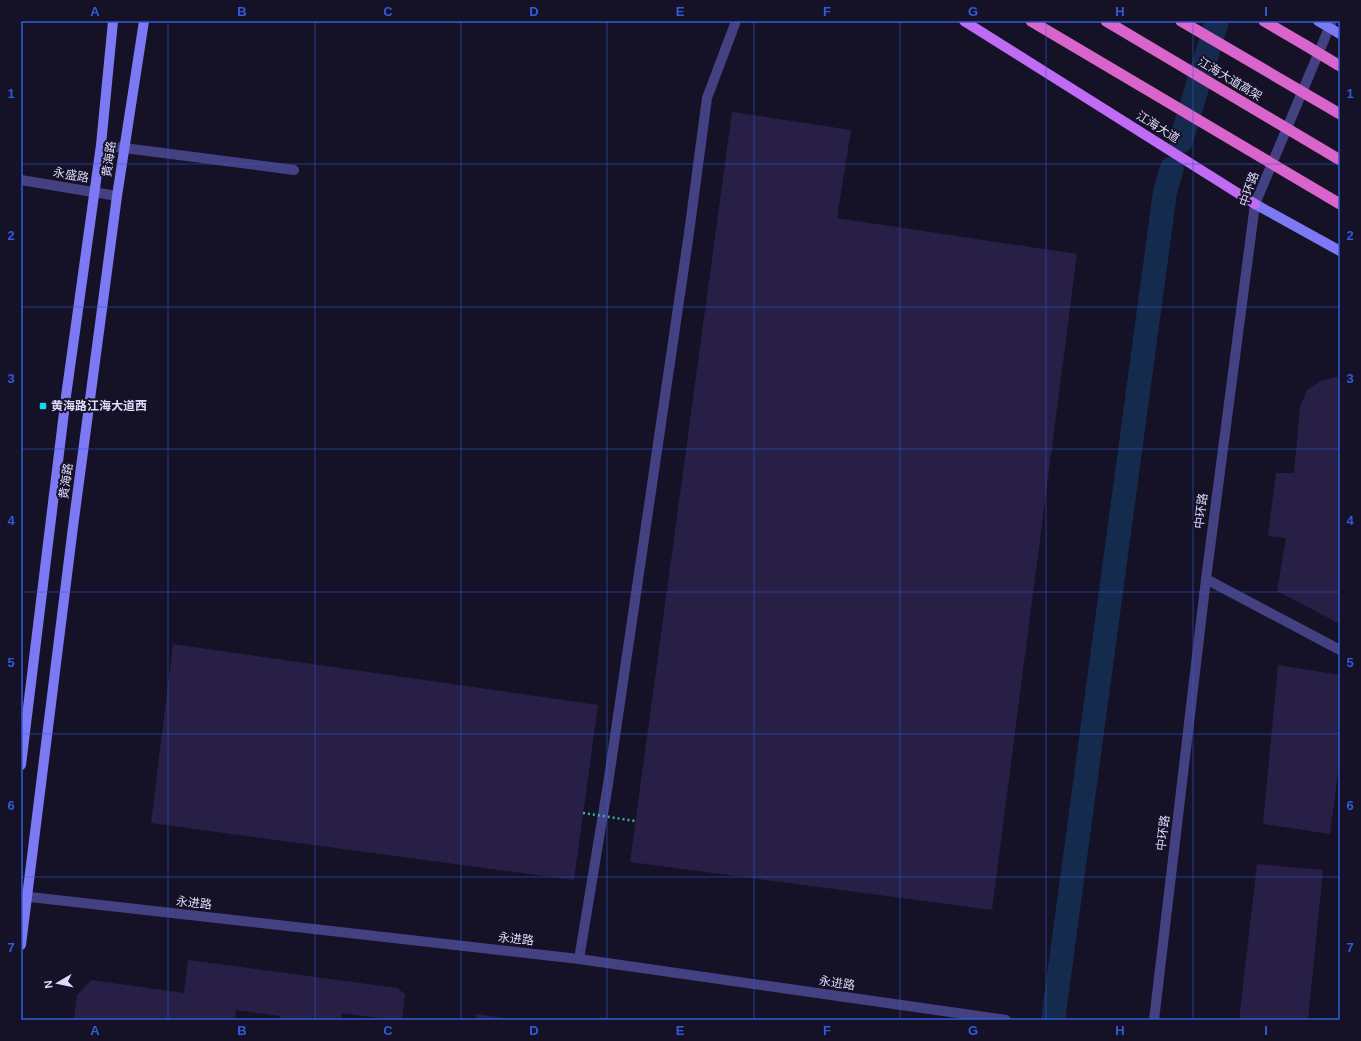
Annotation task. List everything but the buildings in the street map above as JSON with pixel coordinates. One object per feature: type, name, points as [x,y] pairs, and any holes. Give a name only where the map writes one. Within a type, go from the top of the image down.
[{"type":"highway","points":[[1030,21],[1340,204]]},
{"type":"highway","name":"江海大道高架","points":[[1106,21],[1340,160]]},
{"type":"highway","name":"江海大道高架","points":[[1180,21],[1340,114]]},
{"type":"highway","points":[[1264,21],[1340,66]]},
{"type":"main road","name":"黄海路","points":[[21,765],[100,145],[113,21]]},
{"type":"main road","name":"黄海路","points":[[21,945],[24,897],[123,148],[144,21]]},
{"type":"main road","name":"江海大道","points":[[964,21],[1255,204],[1340,250]]},
{"type":"main road","points":[[1318,21],[1331,24],[1340,34]]},
{"type":"street","points":[[579,959],[609,776],[689,233],[707,98],[736,21]]},
{"type":"street","name":"中环路","points":[[1154,1020],[1206,579],[1255,204],[1331,24]]},
{"type":"street","points":[[100,145],[294,170]]},
{"type":"street","name":"永盛路","points":[[21,180],[117,196]]},
{"type":"street","points":[[1206,579],[1340,650]]},
{"type":"street","name":"永进路","points":[[24,897],[579,959],[1006,1020]]},
{"type":"path","points":[[583,813],[636,821]]},
{"type":"waterway","points":[[1181,141],[1217,21]]},
{"type":"waterway","points":[[1053,1020],[1165,192],[1172,168]]},
{"type":"place","name":"黄海路江海大道西","points":[[43,406]]}]
